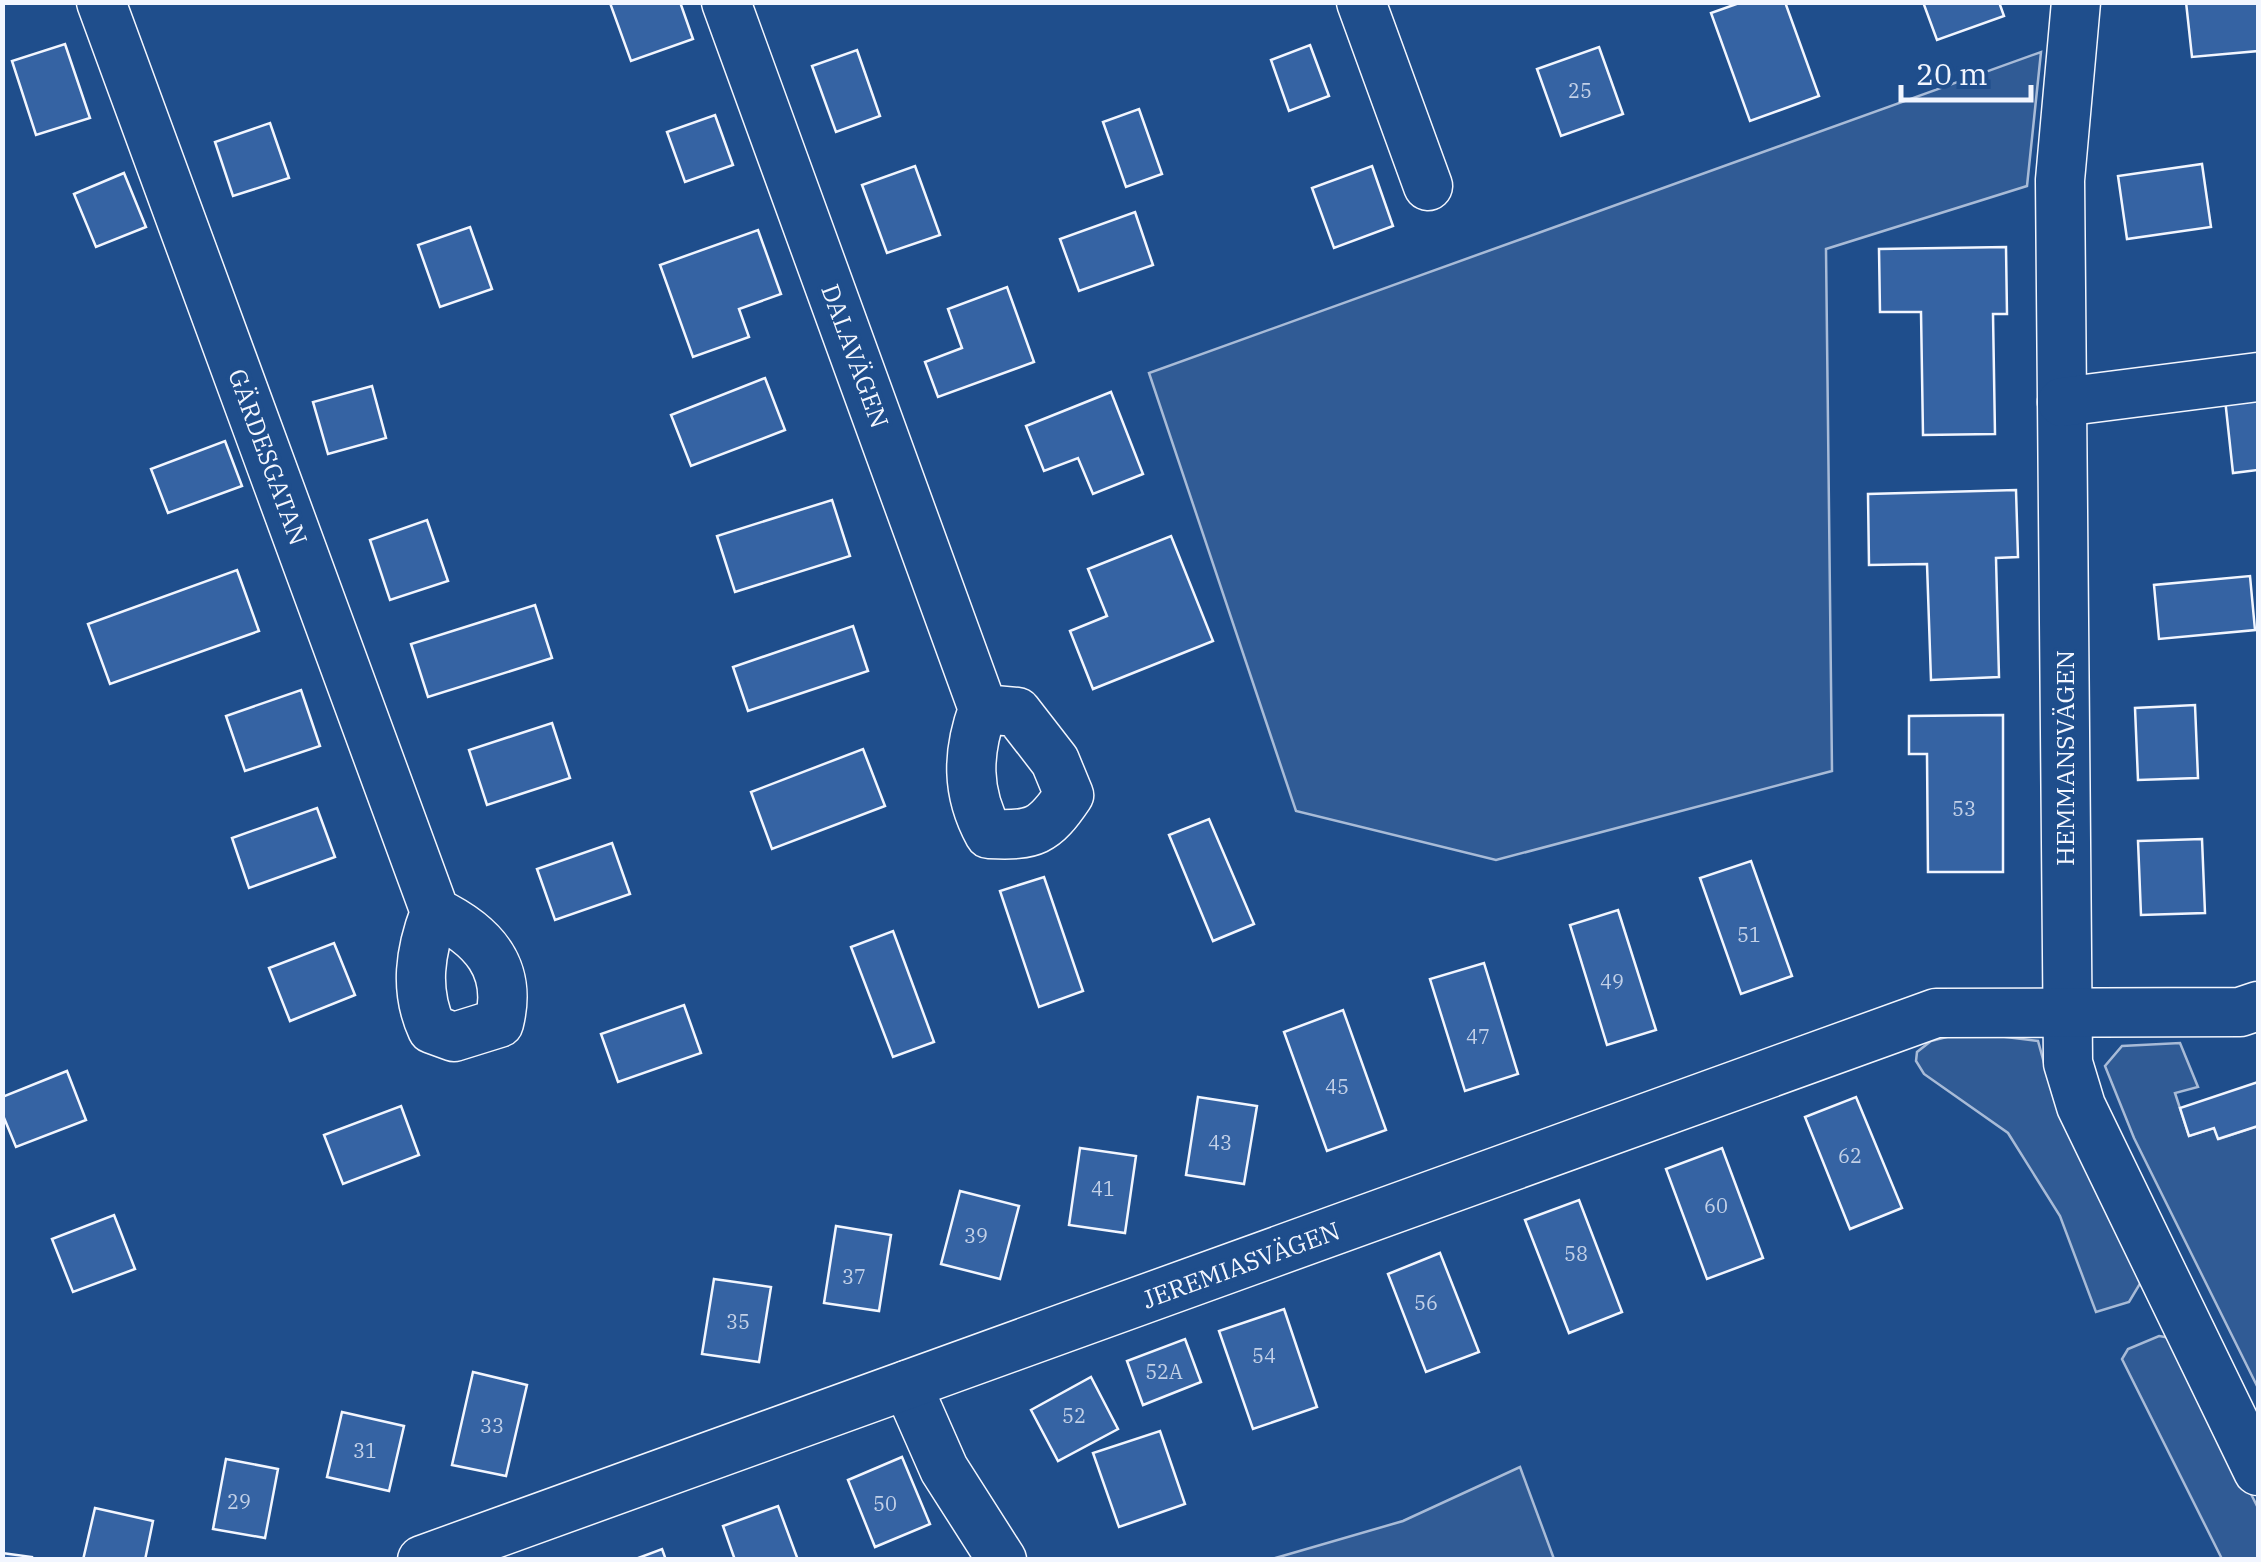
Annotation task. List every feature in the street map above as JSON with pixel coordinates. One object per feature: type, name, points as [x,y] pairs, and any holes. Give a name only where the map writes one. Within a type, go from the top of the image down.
[{"type":"street","name":"GÄRDESGATAN","points":[[101,2],[435,912]]},
{"type":"street","name":"DALAVÄGEN","points":[[726,2],[984,709]]},
{"type":"street","points":[[1361,2],[1428,186]]},
{"type":"street","name":"HEMMANSVÄGEN","points":[[2076,2],[2060,180],[2068,1063],[2081,1106],[2258,1470]]},
{"type":"street","points":[[2062,402],[2258,376]]},
{"type":"street","name":"JEREMIASVÄGEN","points":[[422,1560],[1936,1013],[2240,1012],[2258,1006]]},
{"type":"street","points":[[907,1385],[944,1469],[1002,1560]]},
{"type":"shaded area","points":[[2041,52],[2027,186],[1826,249],[1832,771],[1496,860],[1296,811],[1149,373]]},
{"type":"shaded area","points":[[1966,1032],[2038,1041],[2054,1099],[2141,1282],[2129,1302],[2096,1312],[2060,1216],[2008,1133],[1924,1074],[1916,1061],[1917,1052],[1931,1041]]},
{"type":"shaded area","points":[[2180,1043],[2198,1087],[2175,1093],[2189,1136],[2214,1128],[2219,1139],[2258,1126],[2258,1388],[2134,1138],[2105,1066],[2122,1046]]},
{"type":"shaded area","points":[[2159,1336],[2171,1338],[2178,1348],[2258,1508],[2258,1559],[2222,1559],[2122,1359],[2128,1349]]},
{"type":"shaded area","points":[[1520,1467],[1554,1559],[1272,1559],[1403,1521]]},
{"type":"building","points":[[680,2],[693,39],[631,61],[610,3]]},
{"type":"building","points":[[1742,2],[1785,2],[1819,96],[1750,121],[1711,13]]},
{"type":"building","points":[[1923,2],[1999,2],[2004,16],[1937,40]]},
{"type":"building","points":[[2186,2],[2258,2],[2258,51],[2192,57]]},
{"type":"building","points":[[65,44],[90,118],[36,135],[12,61]]},
{"type":"building","points":[[1310,45],[1329,96],[1289,111],[1271,60]]},
{"type":"building","points":[[1599,47],[1623,114],[1561,136],[1537,69]]},
{"type":"building","points":[[857,50],[880,116],[836,132],[812,66]]},
{"type":"building","points":[[1139,109],[1162,174],[1126,187],[1103,122]]},
{"type":"building","points":[[715,115],[733,165],[685,182],[667,132]]},
{"type":"building","points":[[270,123],[289,178],[233,196],[215,142]]},
{"type":"building","points":[[2202,164],[2211,227],[2127,239],[2118,176]]},
{"type":"building","points":[[915,166],[940,235],[887,253],[862,185]]},
{"type":"building","points":[[1372,166],[1393,226],[1334,248],[1312,188]]},
{"type":"building","points":[[124,173],[146,227],[96,247],[74,194]]},
{"type":"building","points":[[1135,212],[1153,265],[1079,291],[1060,239]]},
{"type":"building","points":[[470,227],[492,289],[440,307],[418,245]]},
{"type":"building","points":[[758,230],[781,294],[739,309],[749,337],[693,357],[660,265]]},
{"type":"building","points":[[2006,247],[2007,314],[1993,314],[1995,434],[1923,435],[1921,312],[1880,312],[1879,249]]},
{"type":"building","points":[[1007,287],[1034,362],[938,397],[925,362],[962,348],[948,309]]},
{"type":"building","points":[[765,378],[785,430],[691,466],[671,415]]},
{"type":"building","points":[[372,386],[386,438],[328,454],[313,402]]},
{"type":"building","points":[[1111,392],[1143,474],[1093,494],[1078,458],[1044,471],[1026,426]]},
{"type":"building","points":[[2258,395],[2258,470],[2233,473],[2225,399]]},
{"type":"building","points":[[225,441],[242,486],[168,513],[151,469]]},
{"type":"building","points":[[2016,490],[2018,557],[1996,558],[1999,677],[1931,680],[1927,564],[1869,565],[1868,494]]},
{"type":"building","points":[[832,500],[850,556],[735,592],[717,536]]},
{"type":"building","points":[[427,520],[448,581],[390,600],[370,540]]},
{"type":"building","points":[[1171,536],[1213,641],[1093,689],[1070,631],[1107,616],[1088,569]]},
{"type":"building","points":[[237,570],[259,631],[110,684],[88,624]]},
{"type":"building","points":[[2250,576],[2255,630],[2159,639],[2154,585]]},
{"type":"building","points":[[535,605],[552,658],[428,697],[411,644]]},
{"type":"building","points":[[853,626],[868,671],[748,711],[733,667]]},
{"type":"building","points":[[301,690],[320,746],[245,771],[226,716]]},
{"type":"building","points":[[2195,705],[2198,778],[2138,780],[2135,708]]},
{"type":"building","points":[[2003,715],[2003,872],[1928,872],[1927,754],[1909,754],[1909,716]]},
{"type":"building","points":[[552,723],[570,778],[487,805],[469,750]]},
{"type":"building","points":[[863,749],[885,806],[772,849],[751,792]]},
{"type":"building","points":[[317,808],[335,857],[249,888],[232,838]]},
{"type":"building","points":[[1209,819],[1254,924],[1213,941],[1169,835]]},
{"type":"building","points":[[2202,839],[2205,913],[2141,915],[2138,841]]},
{"type":"building","points":[[612,843],[630,894],[555,920],[537,869]]},
{"type":"building","points":[[1751,861],[1792,976],[1741,994],[1700,878]]},
{"type":"building","points":[[1044,877],[1083,991],[1039,1007],[1000,891]]},
{"type":"building","points":[[1618,910],[1656,1030],[1607,1045],[1570,925]]},
{"type":"building","points":[[893,931],[934,1042],[893,1057],[851,947]]},
{"type":"building","points":[[334,943],[355,995],[290,1021],[269,968]]},
{"type":"building","points":[[1484,963],[1518,1074],[1465,1091],[1430,979]]},
{"type":"building","points":[[684,1005],[701,1053],[618,1082],[601,1034]]},
{"type":"building","points":[[1343,1010],[1386,1130],[1327,1151],[1284,1032]]},
{"type":"building","points":[[67,1071],[86,1120],[16,1147],[2,1113],[2,1097]]},
{"type":"building","points":[[2258,1082],[2258,1126],[2218,1139],[2214,1128],[2189,1136],[2180,1108]]},
{"type":"building","points":[[1198,1097],[1257,1106],[1244,1184],[1186,1175]]},
{"type":"building","points":[[1856,1097],[1902,1208],[1850,1229],[1805,1117]]},
{"type":"building","points":[[401,1106],[419,1155],[343,1184],[324,1135]]},
{"type":"building","points":[[1080,1148],[1136,1156],[1125,1233],[1069,1225]]},
{"type":"building","points":[[1722,1148],[1763,1258],[1707,1279],[1666,1169]]},
{"type":"building","points":[[960,1191],[1019,1206],[1000,1279],[941,1264]]},
{"type":"building","points":[[1579,1200],[1622,1312],[1569,1333],[1525,1220]]},
{"type":"building","points":[[114,1215],[135,1269],[73,1292],[52,1239]]},
{"type":"building","points":[[836,1226],[891,1235],[879,1311],[824,1303]]},
{"type":"building","points":[[1440,1253],[1479,1352],[1426,1372],[1388,1274]]},
{"type":"building","points":[[714,1279],[771,1287],[759,1362],[702,1354]]},
{"type":"building","points":[[1284,1309],[1317,1407],[1253,1429],[1219,1331]]},
{"type":"building","points":[[1185,1339],[1201,1382],[1143,1405],[1127,1361]]},
{"type":"building","points":[[473,1372],[527,1385],[506,1476],[452,1465]]},
{"type":"building","points":[[1091,1377],[1118,1429],[1058,1461],[1031,1410]]},
{"type":"building","points":[[342,1412],[404,1426],[389,1491],[327,1477]]},
{"type":"building","points":[[1160,1431],[1185,1504],[1119,1527],[1093,1453]]},
{"type":"building","points":[[902,1457],[930,1524],[875,1547],[848,1480]]},
{"type":"building","points":[[226,1459],[278,1469],[265,1538],[213,1529]]},
{"type":"building","points":[[778,1506],[798,1560],[735,1560],[723,1526]]},
{"type":"building","points":[[95,1508],[153,1521],[145,1560],[83,1560]]},
{"type":"building","points":[[662,1549],[666,1560],[633,1560]]},
{"type":"building","points":[[2,1553],[32,1557],[32,1560],[2,1560]]}]
